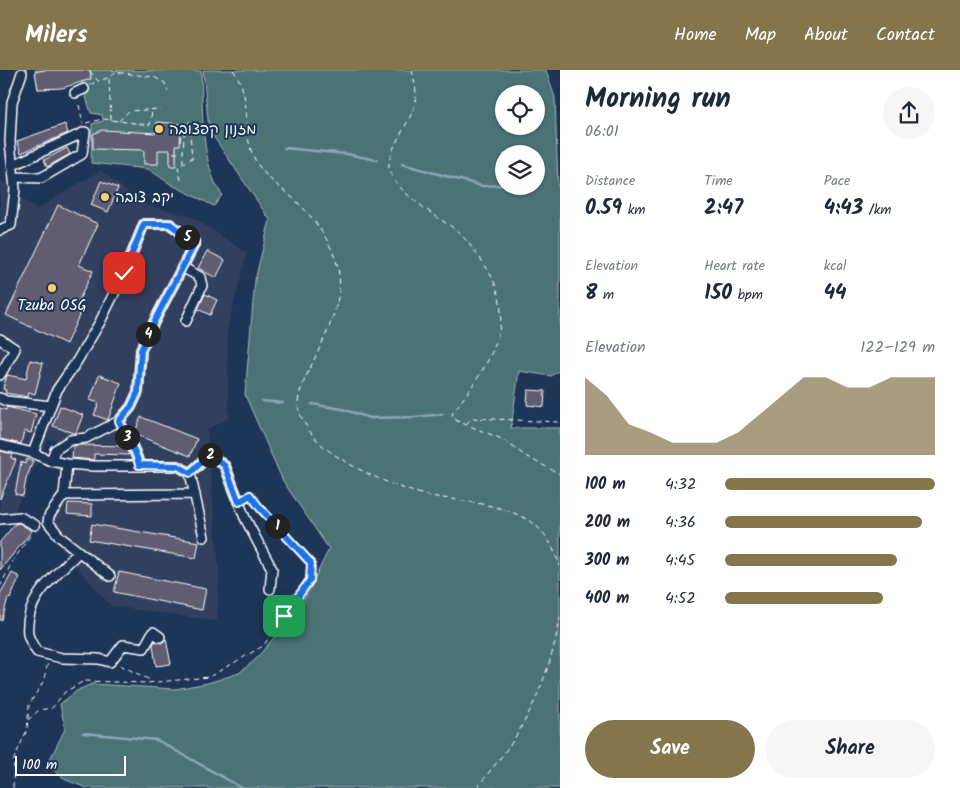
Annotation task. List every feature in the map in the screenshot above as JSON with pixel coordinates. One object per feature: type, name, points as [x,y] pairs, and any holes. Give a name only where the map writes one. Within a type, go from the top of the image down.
[{"type":"street","points":[[0,230],[11,225],[15,188],[10,142],[12,102],[22,73]]},
{"type":"street","points":[[13,165],[85,132],[82,154],[41,178],[14,177]]},
{"type":"street","points":[[33,453],[56,390],[77,361],[100,322],[124,273],[144,224],[170,224],[195,243],[141,350],[138,392],[131,407],[119,421],[86,438],[70,440],[55,450],[51,462]]},
{"type":"street","points":[[182,267],[200,277],[202,286],[186,321]]},
{"type":"street","points":[[0,339],[15,349],[0,374]]},
{"type":"street","points":[[0,398],[6,401],[51,406]]},
{"type":"street","points":[[119,421],[136,452],[139,465]]},
{"type":"street","points":[[0,445],[33,453],[51,462],[67,464],[92,466],[178,466],[190,473],[204,537]]},
{"type":"street","points":[[190,473],[210,454],[225,466],[245,518],[272,570],[270,589]]},
{"type":"street","points":[[67,464],[64,495],[49,516],[48,522],[60,537],[110,576]]},
{"type":"street","points":[[64,495],[195,494]]},
{"type":"street","points":[[0,520],[20,518],[35,526]]},
{"type":"street","points":[[79,552],[41,590],[30,610],[28,636],[37,652],[62,658],[100,659],[110,662],[123,645],[144,648],[153,632],[160,637]]},
{"type":"path","points":[[233,70],[242,87],[246,102],[250,149],[256,163],[268,178],[298,202],[314,221],[331,250],[340,277],[339,292],[331,324],[301,388],[298,402],[299,410],[308,427],[316,439],[326,448],[377,477],[414,492],[463,500],[508,511],[523,517],[544,534],[553,548],[560,566]]},
{"type":"path","points":[[412,70],[416,90],[416,103],[411,118],[391,152],[390,173],[404,191],[438,219],[463,236],[494,281],[501,314],[500,332],[491,357],[452,414],[456,421],[502,439],[527,457],[560,474]]},
{"type":"path","points":[[90,71],[98,80],[112,77]]},
{"type":"path","points":[[111,120],[109,80],[115,72],[154,77],[165,83],[168,92]]},
{"type":"path","points":[[79,105],[83,124],[95,122],[103,118],[150,125],[152,110]]},
{"type":"path","points":[[118,121],[129,111],[160,109]]},
{"type":"path","points":[[183,164],[185,120]]},
{"type":"path","points":[[181,180],[178,167],[192,158],[189,121]]},
{"type":"path","points":[[173,153],[183,153]]},
{"type":"path","points":[[466,424],[472,418],[560,422]]},
{"type":"path","points":[[28,720],[39,710],[52,708],[64,692],[84,681],[146,683],[209,677],[263,646],[310,580],[311,563],[250,495],[239,502]]},
{"type":"path","points":[[0,587],[11,564],[33,532],[35,526]]},
{"type":"path","points":[[477,788],[512,742],[531,710],[548,666],[560,617]]},
{"type":"path","points":[[13,788],[14,759],[27,730],[29,705],[43,682],[50,656]]},
{"type":"path","points":[[110,662],[115,662],[154,682]]},
{"type":"shaded area","points":[[101,170],[142,204],[191,216],[247,253],[227,330],[229,418],[207,430],[219,572],[217,621],[111,606],[59,546],[60,537],[51,519],[64,495],[69,443],[48,439],[14,512],[0,511],[0,179],[36,210]]},
{"type":"green space","points":[[35,70],[201,71],[206,152],[215,182],[222,195],[214,206],[172,185],[148,169],[91,163],[92,124],[103,121],[102,115],[91,113],[81,81],[38,89]]},
{"type":"green space","points":[[203,70],[546,70],[555,98],[558,187],[560,189],[560,370],[551,376],[519,371],[511,428],[560,428],[560,788],[87,788],[66,780],[47,765],[65,729],[60,704],[78,690],[92,684],[175,689],[208,683],[239,673],[255,660],[302,604],[329,549],[283,481],[245,395],[255,280],[270,220],[209,130]]},
{"type":"building","points":[[44,70],[90,70],[91,79],[62,88],[38,89],[35,72]]},
{"type":"building","points":[[157,122],[181,124],[180,145],[176,145],[176,166],[170,166],[170,150],[158,150],[158,164],[144,164],[144,150],[93,149],[93,134],[102,130],[156,133]]},
{"type":"building","points":[[65,124],[68,133],[21,153],[17,141]]},
{"type":"building","points":[[67,148],[70,154],[47,167],[44,160]]},
{"type":"building","name":"יקב צובה","points":[[101,181],[118,188],[108,212],[91,205]]},
{"type":"building","name":"Tzuba OSG","points":[[58,205],[98,224],[79,265],[93,271],[77,304],[83,307],[66,344],[6,315]]},
{"type":"building","points":[[207,251],[225,260],[216,278],[198,268]]},
{"type":"building","points":[[205,294],[217,300],[210,315],[198,309]]},
{"type":"building","points":[[30,360],[43,363],[35,394],[29,392],[28,397],[5,393],[6,390],[3,389],[7,375],[26,379]]},
{"type":"building","points":[[99,375],[121,383],[108,420],[94,415],[99,403],[90,400]]},
{"type":"building","points":[[528,390],[545,391],[544,407],[527,405]]},
{"type":"building","points":[[60,406],[83,415],[76,433],[53,426]]},
{"type":"building","points":[[7,407],[36,414],[31,433],[24,431],[21,444],[0,439],[0,408],[6,410]]},
{"type":"building","points":[[141,417],[197,439],[190,456],[134,434]]},
{"type":"building","points":[[73,446],[125,446],[129,455],[94,454],[94,460],[72,458]]},
{"type":"building","points":[[0,451],[13,454],[11,458],[16,460],[0,499]]},
{"type":"building","points":[[27,459],[33,461],[26,479],[23,496],[15,494],[21,462],[25,464]]},
{"type":"building","points":[[68,503],[92,504],[92,516],[67,514]]},
{"type":"building","points":[[19,523],[32,531],[0,570],[0,542],[15,524]]},
{"type":"building","points":[[92,524],[199,542],[196,558],[89,540]]},
{"type":"building","points":[[119,572],[206,589],[202,610],[114,592]]},
{"type":"building","points":[[12,573],[20,577],[10,599],[8,598],[2,620],[0,620],[0,594]]},
{"type":"building","points":[[166,639],[171,664],[156,666],[153,645],[155,641],[162,643]]},
{"type":"waterway","points":[[284,148],[347,154],[377,160]]},
{"type":"waterway","points":[[402,164],[482,186],[495,185]]},
{"type":"waterway","points":[[262,401],[283,403]]},
{"type":"waterway","points":[[312,404],[342,409],[370,418],[443,414]]},
{"type":"waterway","points":[[83,733],[157,740],[242,788]]},
{"type":"place","name":"מזנון קפצובה","points":[[159,129]]},
{"type":"place","name":"יקב צובה","points":[[105,197]]},
{"type":"place","name":"Tzuba OSG","points":[[52,288]]},
{"type":"route","points":[[124,273],[144,224],[170,224],[195,243],[141,350],[138,392],[131,407],[119,421],[136,452],[139,465],[178,466],[190,473],[210,454],[225,466],[239,502],[250,495],[311,563],[310,580],[284,616]]}]
